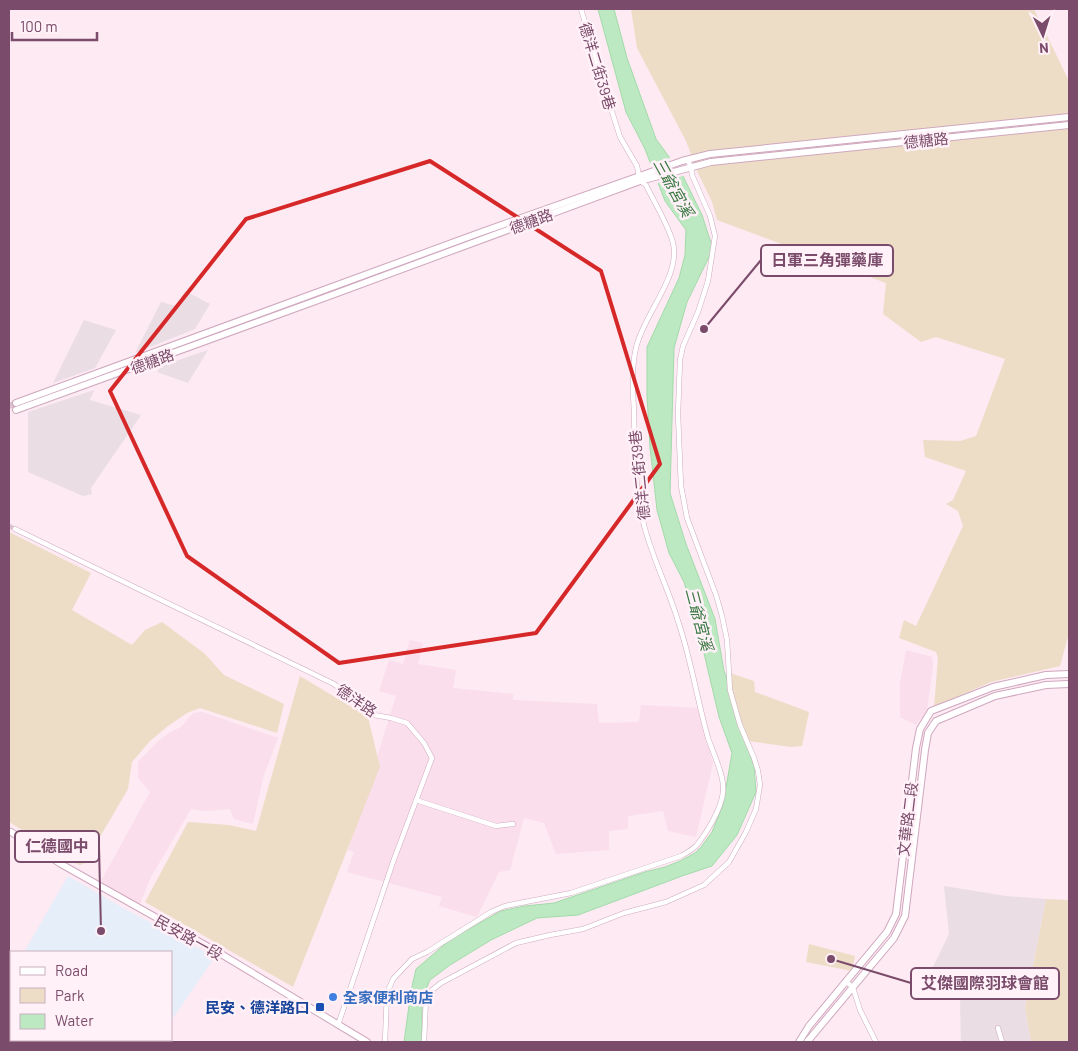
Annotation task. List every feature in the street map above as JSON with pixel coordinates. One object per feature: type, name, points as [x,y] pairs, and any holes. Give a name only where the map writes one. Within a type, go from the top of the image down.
[{"type":"street","name":"德洋二街39巷","points":[[385,1042],[387,993],[393,979],[412,959],[504,906],[571,893],[685,854],[695,847],[704,834],[719,806],[723,793],[721,777],[673,604],[644,529],[639,502],[634,448],[634,354],[643,328],[672,271],[673,243],[637,166],[620,137],[582,9]]},
{"type":"street","name":"德糖路","points":[[16,407],[332,295],[684,160],[710,154],[1069,117]]},
{"type":"street","name":"德糖路","points":[[642,177],[710,162],[1069,125]]},
{"type":"street","points":[[424,1042],[426,998],[441,983],[509,945],[548,935],[583,930],[624,913],[666,902],[704,885],[729,862],[746,832],[756,809],[760,785],[758,771],[740,725],[730,690],[727,638],[722,616],[686,518],[681,486],[678,414],[680,360],[683,346],[698,312],[708,281],[715,236],[710,216],[689,167],[684,160]]},
{"type":"street","name":"德洋路","points":[[15,529],[334,684],[374,715],[407,723],[424,743],[432,758],[390,871],[338,1025]]},
{"type":"street","name":"文華路二段","points":[[799,1042],[809,1026],[887,932],[896,914],[916,748],[920,729],[931,711],[994,687],[1046,675],[1069,674]]},
{"type":"street","name":"文華路二段","points":[[808,1042],[894,938],[905,916],[925,750],[928,733],[936,721],[995,696],[1046,685],[1069,684]]},
{"type":"street","points":[[416,800],[496,826],[513,824]]},
{"type":"street","name":"民安路一段","points":[[11,832],[61,864],[220,954],[367,1042]]},
{"type":"street","points":[[846,981],[853,988],[860,1010],[876,1042]]},
{"type":"street","points":[[998,1028],[1002,1042]]},
{"type":"highlighted area","points":[[430,161],[601,271],[660,464],[536,633],[339,663],[187,556],[110,391],[246,219]]},
{"type":"shaded area","points":[[185,291],[210,304],[195,329],[135,353],[161,302],[176,306]]},
{"type":"shaded area","points":[[84,320],[116,330],[95,368],[53,383]]},
{"type":"shaded area","points":[[208,350],[188,383],[157,372],[161,366]]},
{"type":"shaded area","points":[[94,390],[90,400],[141,415],[91,488],[92,494],[83,496],[28,472],[28,412]]},
{"type":"shaded area","points":[[410,640],[423,643],[418,664],[456,670],[453,688],[513,694],[513,700],[597,704],[599,723],[639,722],[641,705],[698,708],[713,763],[696,837],[668,831],[663,811],[628,816],[628,829],[609,831],[609,850],[556,854],[544,823],[524,818],[510,870],[499,872],[477,917],[439,906],[442,897],[347,872],[354,852],[348,850],[396,696],[379,691],[389,660],[403,664]]},
{"type":"shaded area","points":[[906,650],[932,657],[933,665],[927,711],[916,725],[900,717],[900,683]]},
{"type":"shaded area","points":[[202,712],[278,738],[263,778],[253,824],[234,819],[230,809],[205,811],[191,809],[151,877],[139,906],[101,881],[150,792],[138,778],[138,762],[157,742],[181,727],[193,713]]},
{"type":"shaded area","points":[[68,876],[215,957],[172,1020],[172,951],[25,951]]},
{"type":"shaded area","points":[[944,886],[1006,896],[1046,899],[1025,1007],[1031,1042],[961,1042],[960,997],[937,983],[932,969],[949,934]]},
{"type":"green space","points":[[631,9],[1034,9],[1069,81],[1069,633],[1060,666],[991,682],[934,707],[938,658],[936,652],[899,638],[904,620],[916,626],[963,526],[958,511],[946,504],[953,500],[966,471],[925,457],[923,440],[960,441],[976,436],[1005,359],[936,337],[921,342],[883,314],[886,283],[717,220],[712,202],[698,173],[686,141],[637,48]]},
{"type":"green space","points":[[9,532],[91,573],[72,610],[132,645],[145,630],[162,622],[204,653],[224,675],[284,704],[277,733],[200,708],[187,713],[168,726],[150,741],[132,762],[128,789],[84,864],[79,865],[9,822]]},
{"type":"green space","points":[[730,673],[754,681],[755,692],[809,712],[802,746],[791,747],[748,741],[736,708]]},
{"type":"green space","points":[[300,676],[368,717],[380,767],[293,987],[145,902],[188,822],[229,825],[256,831]]},
{"type":"green space","points":[[1046,899],[1069,900],[1069,1042],[1031,1042],[1025,1008]]},
{"type":"green space","points":[[809,944],[855,956],[852,971],[806,962]]},
{"type":"water","name":"三爺宮溪","points":[[598,9],[614,9],[627,58],[656,139],[683,176],[702,215],[712,246],[710,255],[687,302],[674,348],[670,493],[686,544],[715,619],[724,671],[736,717],[754,766],[756,792],[737,835],[712,866],[578,915],[537,918],[491,940],[450,965],[430,980],[422,998],[422,1042],[404,1042],[416,969],[451,939],[501,911],[554,903],[680,861],[695,853],[701,847],[712,832],[723,805],[732,753],[719,717],[703,649],[684,582],[669,553],[657,510],[650,447],[647,347],[679,278],[685,255],[686,230],[665,201],[645,149],[626,112]]},
{"type":"pier","points":[[673,157],[686,175],[655,184],[648,164]]},
{"type":"tunnel","points":[[9,406],[16,403]]},
{"type":"tunnel","points":[[9,526],[15,529]]},
{"type":"place","name":"日軍三角彈藥庫","points":[[704,329]]},
{"type":"place","name":"仁德國中","points":[[101,931]]},
{"type":"place","name":"艾傑國際羽球會館","points":[[831,959]]},
{"type":"place","name":"全家便利商店","points":[[333,997]]},
{"type":"place","name":"民安、德洋路口","points":[[320,1007]]}]
